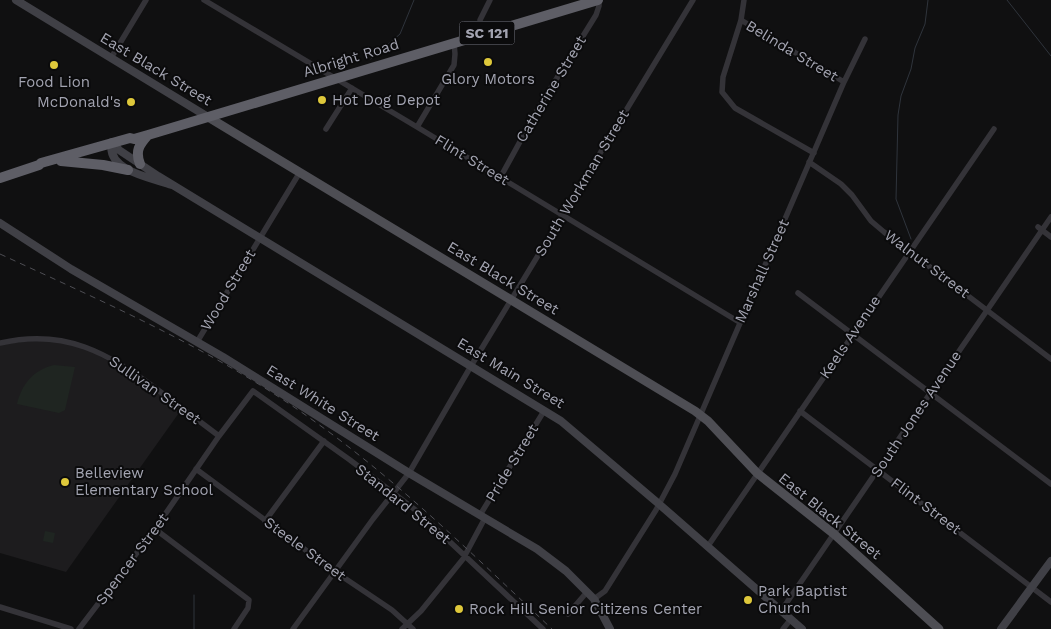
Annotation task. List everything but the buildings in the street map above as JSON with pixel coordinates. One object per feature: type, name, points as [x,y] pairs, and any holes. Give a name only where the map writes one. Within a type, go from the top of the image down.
[{"type":"highway","name":"Albright Road","points":[[113,145],[130,138],[134,139],[148,135],[598,0]]},
{"type":"highway","points":[[140,164],[138,150],[141,142],[148,135]]},
{"type":"highway","points":[[0,178],[46,161],[113,145]]},
{"type":"highway","points":[[39,165],[42,166],[84,152]]},
{"type":"highway","points":[[61,160],[128,170]]},
{"type":"main road","name":"East Black Street","points":[[208,117],[700,414],[757,474],[834,534],[939,629]]},
{"type":"street","name":"East Black Street","points":[[16,0],[208,117]]},
{"type":"street","points":[[111,58],[146,0]]},
{"type":"street","name":"Flint Street","points":[[204,0],[417,126],[739,322]]},
{"type":"street","points":[[481,35],[480,20],[490,0]]},
{"type":"street","name":"Catherine Street","points":[[500,178],[539,106],[596,15],[599,6],[598,0]]},
{"type":"street","name":"South Workman Street","points":[[293,629],[334,571],[409,473],[471,366],[693,0]]},
{"type":"street","points":[[744,0],[741,20],[723,77],[722,92],[735,108],[814,153]]},
{"type":"street","name":"Belinda Street","points":[[741,20],[844,82]]},
{"type":"street","name":"Marshall Street","points":[[594,599],[605,591],[659,504],[674,474],[844,82],[865,38]]},
{"type":"street","points":[[417,126],[454,65],[454,43]]},
{"type":"street","points":[[326,129],[352,88]]},
{"type":"street","name":"Keels Avenue","points":[[708,546],[994,128]]},
{"type":"street","points":[[113,145],[116,161],[128,170]]},
{"type":"street","name":"East Main Street","points":[[113,145],[172,185],[573,430],[802,629]]},
{"type":"street","name":"Walnut Street","points":[[809,162],[852,194],[871,221],[1051,359]]},
{"type":"street","name":"East Main Street","points":[[128,170],[172,185]]},
{"type":"street","name":"Wood Street","points":[[197,342],[300,172]]},
{"type":"street","name":"South Jones Avenue","points":[[781,611],[987,310],[1040,229],[1051,217]]},
{"type":"street","name":"East White Street","points":[[0,223],[71,269],[197,342],[552,559],[594,599],[610,629]]},
{"type":"street","points":[[1040,229],[1051,237]]},
{"type":"street","points":[[798,293],[1051,484]]},
{"type":"street","name":"Sullivan Street","points":[[0,343],[39,339],[59,340],[90,348],[121,364],[219,436]]},
{"type":"street","name":"Spencer Street","points":[[79,629],[155,529],[219,436],[254,391]]},
{"type":"street","name":"Standard Street","points":[[254,391],[418,512],[543,629]]},
{"type":"street","name":"Pride Street","points":[[402,629],[421,611],[464,555],[483,517],[544,411]]},
{"type":"street","name":"Flint Street","points":[[800,411],[1051,602]]},
{"type":"street","points":[[266,521],[324,441]]},
{"type":"street","name":"Steele Street","points":[[196,469],[334,571],[392,610],[414,629]]},
{"type":"street","points":[[155,529],[249,600],[248,608],[234,629]]},
{"type":"street","points":[[1002,629],[1051,562]]},
{"type":"street","points":[[568,614],[587,592]]},
{"type":"street","points":[[0,607],[70,629]]},
{"type":"street","points":[[783,629],[791,619]]},
{"type":"shaded area","name":"Belleview Elementary School","points":[[39,341],[59,342],[89,350],[158,392],[181,410],[66,572],[0,553],[0,345]]},
{"type":"shaded area","points":[[54,365],[75,367],[65,410],[59,413],[17,404],[25,384],[34,374]]},
{"type":"shaded area","points":[[45,531],[55,533],[53,543],[43,541]]},
{"type":"waterway","points":[[371,59],[400,34],[414,0]]},
{"type":"waterway","points":[[911,239],[896,199],[898,115],[901,96],[911,69],[915,48],[925,24],[928,0]]},
{"type":"waterway","points":[[1007,0],[1051,56]]},
{"type":"waterway","points":[[194,595],[194,629]]},
{"type":"railway","points":[[0,254],[181,340],[217,359],[285,401],[356,453],[423,509],[552,629]]},
{"type":"place","name":"Glory Motors","points":[[488,62]]},
{"type":"place","name":"Food Lion","points":[[54,65]]},
{"type":"place","name":"Hot Dog Depot","points":[[322,100]]},
{"type":"place","name":"McDonald's","points":[[131,102]]},
{"type":"place","name":"Belleview Elementary School","points":[[65,482]]},
{"type":"place","name":"Park Baptist Church","points":[[748,600]]},
{"type":"place","name":"Rock Hill Senior Citizens Center","points":[[459,609]]}]
